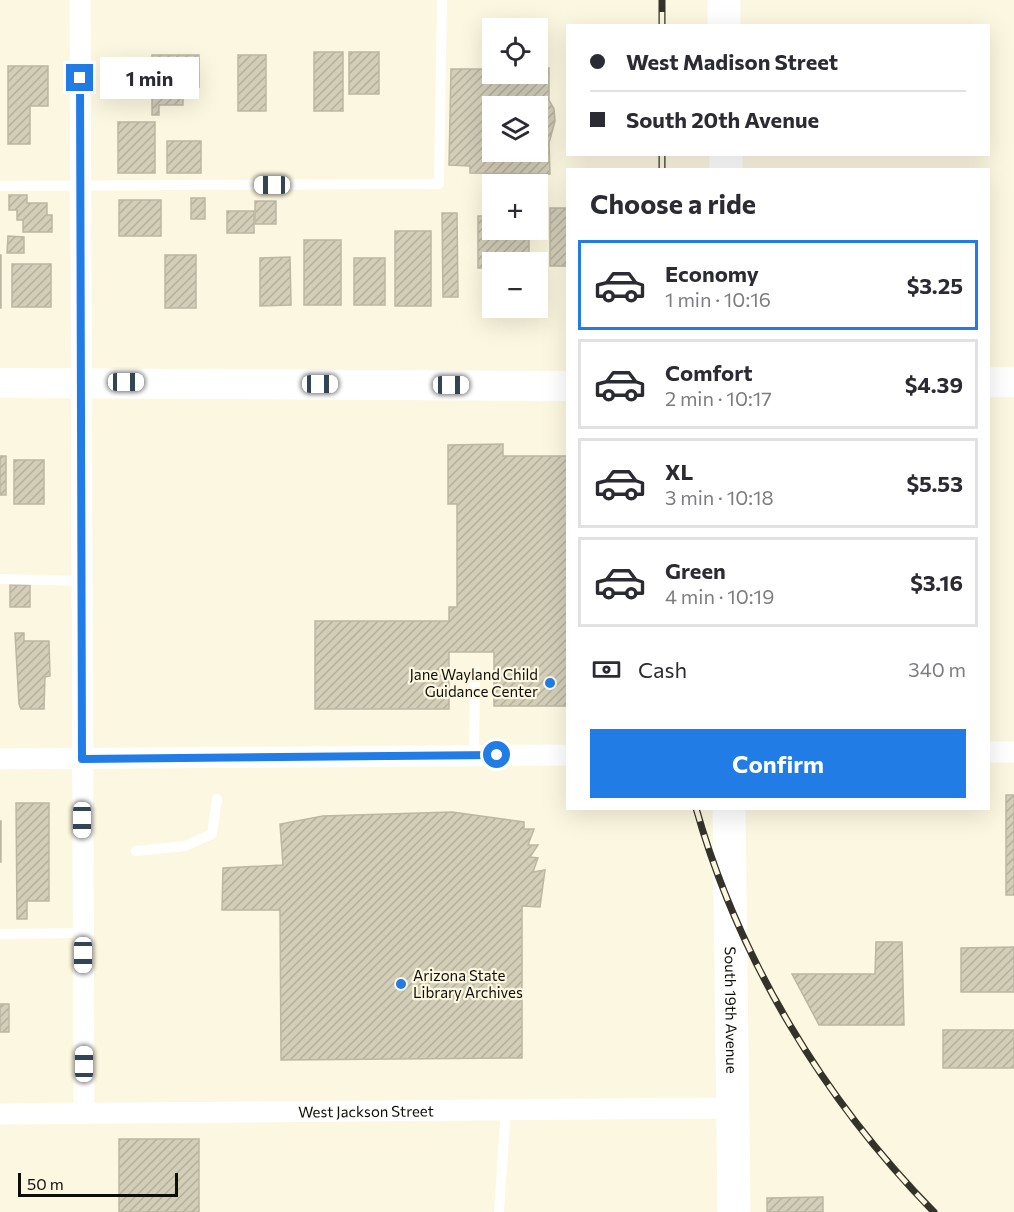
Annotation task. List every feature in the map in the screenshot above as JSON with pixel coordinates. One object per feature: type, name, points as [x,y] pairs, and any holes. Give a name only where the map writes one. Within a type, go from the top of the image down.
[{"type":"main road","points":[[724,0],[724,24]]},
{"type":"main road","name":"South 19th Avenue","points":[[729,810],[734,1212]]},
{"type":"street","points":[[80,0],[84,1113]]},
{"type":"street","points":[[990,382],[1014,382]]},
{"type":"street","points":[[0,383],[566,386]]},
{"type":"street","points":[[990,752],[1014,752]]},
{"type":"street","points":[[0,759],[566,755]]},
{"type":"street","name":"West Jackson Street","points":[[0,1114],[506,1108],[733,1108]]},
{"type":"lane","points":[[0,186],[439,184],[442,0]]},
{"type":"lane","points":[[0,579],[81,581]]},
{"type":"lane","points":[[474,755],[475,671]]},
{"type":"lane","points":[[136,851],[185,846],[212,834],[217,799]]},
{"type":"lane","points":[[0,934],[83,933]]},
{"type":"lane","points":[[499,1212],[506,1108]]},
{"type":"building","points":[[314,52],[343,52],[343,111],[314,111]]},
{"type":"building","points":[[349,52],[379,52],[379,94],[349,94]]},
{"type":"building","points":[[152,55],[199,55],[199,87],[183,87],[183,105],[159,105],[159,115],[152,115]]},
{"type":"building","points":[[238,55],[266,55],[266,111],[238,111]]},
{"type":"building","points":[[8,66],[48,66],[48,106],[30,106],[30,144],[8,144]]},
{"type":"building","points":[[549,68],[549,100],[554,109],[555,121],[549,143],[550,174],[470,173],[470,166],[449,165],[451,69],[482,69],[482,84],[548,84]]},
{"type":"building","points":[[118,122],[155,122],[155,173],[118,173]]},
{"type":"building","points":[[167,141],[201,141],[201,173],[167,173]]},
{"type":"building","points":[[9,195],[27,195],[27,203],[47,203],[47,215],[52,215],[52,232],[23,232],[23,220],[17,220],[17,210],[9,210]]},
{"type":"building","points":[[191,198],[205,198],[205,219],[191,219]]},
{"type":"building","points":[[119,200],[161,200],[161,236],[119,236]]},
{"type":"building","points":[[255,201],[276,201],[276,224],[255,224]]},
{"type":"building","points":[[550,208],[566,208],[566,266],[550,266]]},
{"type":"building","points":[[227,211],[254,211],[254,233],[227,233]]},
{"type":"building","points":[[442,213],[457,213],[458,297],[443,297]]},
{"type":"building","points":[[478,216],[482,216],[482,240],[529,240],[529,252],[482,252],[482,268],[478,268]]},
{"type":"building","points":[[395,231],[431,231],[431,306],[395,306]]},
{"type":"building","points":[[8,236],[24,237],[24,253],[7,253]]},
{"type":"building","points":[[304,240],[341,240],[341,305],[304,305]]},
{"type":"building","points":[[1,255],[1,308],[0,308]]},
{"type":"building","points":[[165,255],[196,255],[196,308],[165,308]]},
{"type":"building","points":[[290,257],[291,305],[260,306],[260,258]]},
{"type":"building","points":[[354,258],[385,258],[385,305],[354,305]]},
{"type":"building","points":[[12,264],[51,264],[51,307],[12,307]]},
{"type":"building","points":[[503,444],[503,456],[566,456],[566,706],[494,706],[494,652],[449,652],[449,709],[315,709],[315,621],[449,621],[449,607],[457,607],[457,504],[448,504],[448,445]]},
{"type":"building","points":[[0,456],[6,456],[6,495],[0,495]]},
{"type":"building","points":[[14,460],[44,460],[44,504],[14,504]]},
{"type":"building","points":[[10,585],[30,585],[30,607],[10,607]]},
{"type":"building","points":[[15,633],[24,633],[24,641],[49,641],[50,676],[45,677],[44,709],[21,709],[19,704]]},
{"type":"building","points":[[1006,795],[1014,795],[1014,895],[1006,895]]},
{"type":"building","points":[[16,803],[49,803],[49,901],[27,901],[27,919],[17,919]]},
{"type":"building","name":"Arizona State Library Archives","points":[[452,812],[524,822],[524,829],[534,829],[528,845],[538,845],[530,857],[538,858],[533,872],[545,870],[540,907],[522,906],[522,1058],[281,1060],[280,910],[222,910],[223,868],[283,865],[280,824],[323,816]]},
{"type":"building","points":[[1,821],[1,862],[0,862]]},
{"type":"building","points":[[876,942],[902,942],[904,1025],[819,1025],[792,974],[875,974]]},
{"type":"building","points":[[1014,947],[1014,992],[961,992],[961,948]]},
{"type":"building","points":[[0,1004],[9,1004],[9,1032],[0,1032]]},
{"type":"building","points":[[943,1030],[1014,1030],[1014,1068],[943,1068]]},
{"type":"building","points":[[119,1139],[199,1139],[199,1212],[119,1212]]},
{"type":"building","points":[[823,1197],[823,1212],[767,1212],[767,1198]]},
{"type":"railway","points":[[662,0],[662,24]]},
{"type":"railway","points":[[662,156],[662,168]]},
{"type":"railway","points":[[697,810],[714,864],[736,920],[761,973],[790,1025],[856,1123],[934,1212]]},
{"type":"place","name":"Jane Wayland Child Guidance Center","points":[[550,683]]},
{"type":"place","name":"Arizona State Library Archives","points":[[401,984]]},
{"type":"route","points":[[80,78],[82,759],[497,755]]}]
